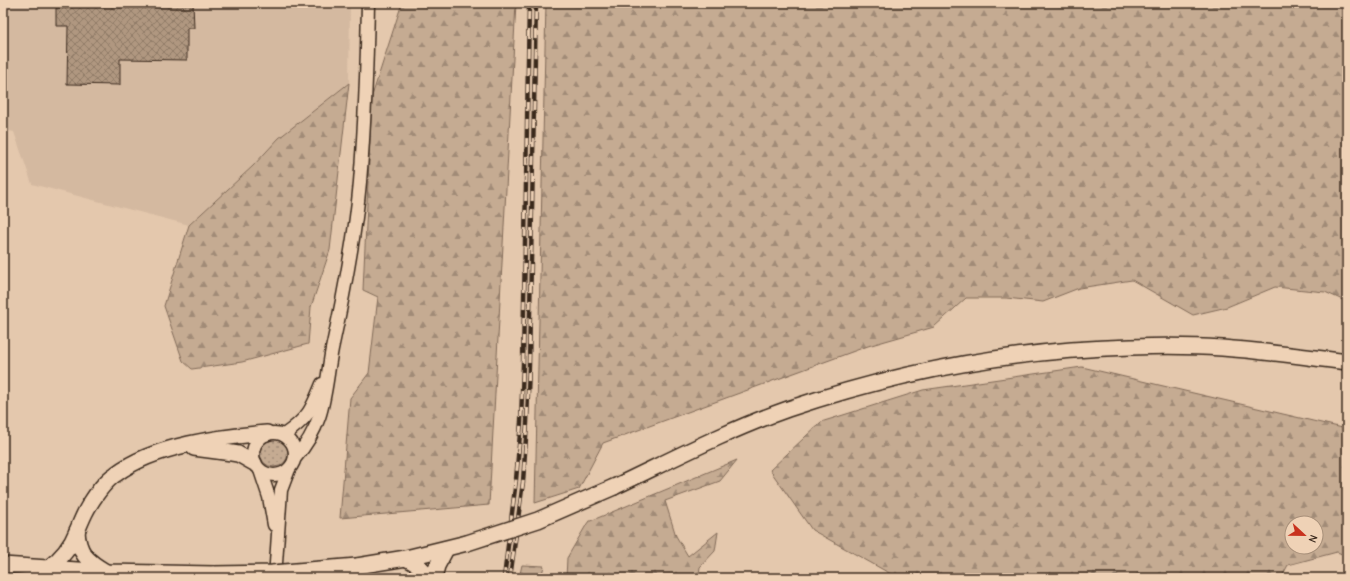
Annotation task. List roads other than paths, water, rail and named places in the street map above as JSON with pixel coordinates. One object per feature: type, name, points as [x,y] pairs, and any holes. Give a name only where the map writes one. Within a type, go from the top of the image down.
[{"type":"main road","points":[[3,565],[107,572],[214,574],[272,573],[357,566],[406,558],[468,543],[538,520],[614,487],[736,430],[786,410],[864,385],[935,368],[984,359],[1050,351],[1172,346],[1221,348],[1347,362]]},
{"type":"main road","points":[[47,569],[65,553],[78,531],[84,513],[93,499],[114,475],[143,458],[179,447],[236,436],[267,433]]},
{"type":"main road","points":[[179,447],[238,454],[257,466]]},
{"type":"main road","points":[[78,531],[78,541],[85,557],[93,565],[107,572]]},
{"type":"main road","points":[[434,578],[437,566],[446,548]]},
{"type":"main road","points":[[406,558],[418,565],[431,578]]},
{"type":"street","points":[[275,578],[281,490],[289,469],[311,436],[321,412],[326,392],[330,362],[353,238],[360,182],[366,80],[368,3]]},
{"type":"street","points":[[284,435],[302,422],[307,416],[330,362]]},
{"type":"street","points":[[276,547],[274,519],[269,497],[252,456],[253,448],[261,437],[267,433],[276,432],[290,439],[295,452],[295,458]]},
{"type":"street","points":[[257,466],[266,474],[274,475],[282,474],[289,469]]},
{"type":"railway","points":[[504,578],[516,480],[521,422],[529,3]]},
{"type":"railway","points":[[510,578],[523,482],[527,423],[536,3]]}]
